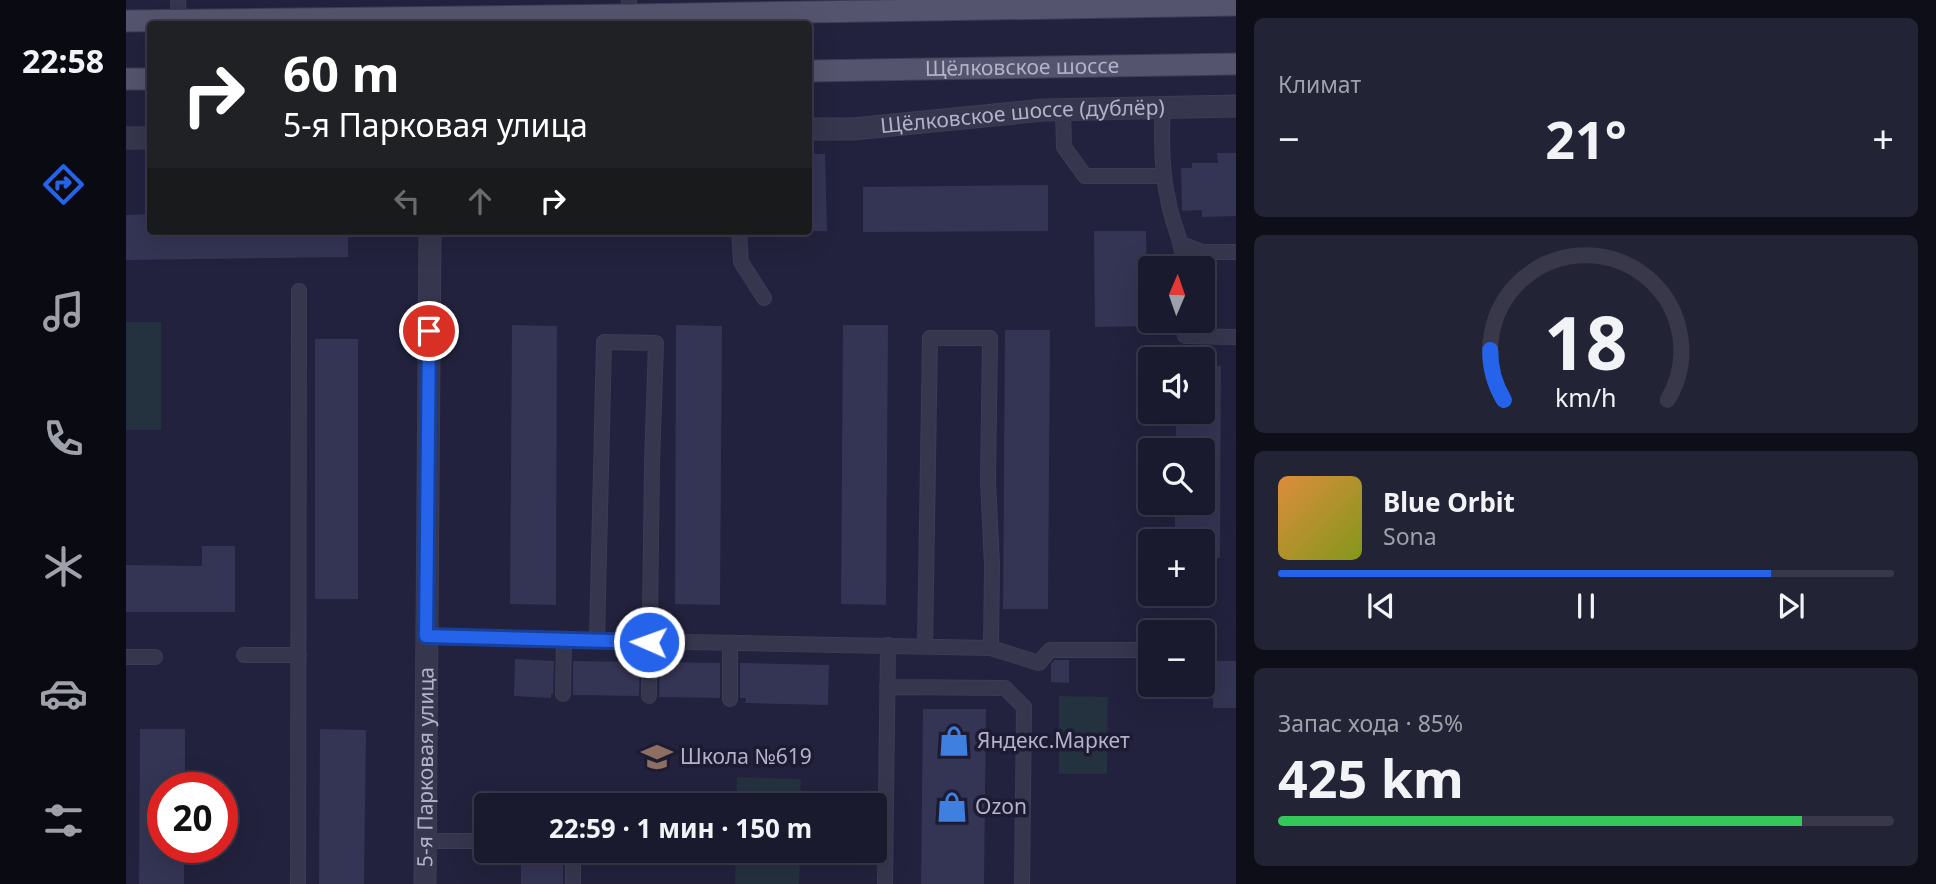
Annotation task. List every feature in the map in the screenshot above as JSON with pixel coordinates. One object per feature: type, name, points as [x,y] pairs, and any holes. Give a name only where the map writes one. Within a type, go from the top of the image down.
[{"type":"main road","points":[[126,20],[179,10],[1236,5]]},
{"type":"main road","name":"Щёлковское шоссе","points":[[812,71],[1236,64]]},
{"type":"main road","points":[[126,79],[147,79]]},
{"type":"street","name":"Щёлковское шоссе (дублёр)","points":[[812,129],[853,129],[1063,110],[1236,106]]},
{"type":"street","points":[[126,138],[147,138]]},
{"type":"street","name":"5-я Парковая улица","points":[[425,884],[430,235]]},
{"type":"lane","points":[[1163,107],[1163,176],[1182,256]]},
{"type":"lane","points":[[1063,110],[1065,147],[1085,176],[1163,176]]},
{"type":"lane","points":[[739,235],[741,262],[765,298]]},
{"type":"lane","points":[[1181,244],[1203,252],[1236,252]]},
{"type":"lane","points":[[298,884],[299,291]]},
{"type":"lane","points":[[1185,333],[1185,336],[1236,337]]},
{"type":"lane","points":[[925,647],[930,338],[990,338],[988,481],[992,565],[991,648]]},
{"type":"lane","points":[[597,640],[604,342],[656,343],[649,696]]},
{"type":"lane","points":[[426,636],[991,648],[1039,663],[1050,650],[1136,650]]},
{"type":"lane","points":[[563,694],[564,639]]},
{"type":"lane","points":[[730,643],[730,699]]},
{"type":"lane","points":[[885,884],[888,645]]},
{"type":"lane","points":[[244,655],[299,654]]},
{"type":"lane","points":[[126,657],[155,657]]},
{"type":"lane","points":[[887,687],[1005,688],[1024,707],[1022,884]]},
{"type":"lane","points":[[425,841],[474,841]]},
{"type":"lane","points":[[573,863],[573,884]]},
{"type":"shaded area","points":[[126,322],[161,322],[161,430],[126,430]]},
{"type":"shaded area","points":[[1059,696],[1108,697],[1107,774],[1059,774]]},
{"type":"shaded area","points":[[737,777],[801,779],[800,793],[737,793]]},
{"type":"shaded area","points":[[736,863],[800,863],[799,884],[735,884]]},
{"type":"building","points":[[1217,153],[1236,153],[1236,216],[1202,217],[1202,210],[1182,211],[1181,168],[1192,168],[1192,163],[1218,163]]},
{"type":"building","points":[[812,154],[825,154],[827,231],[812,231]]},
{"type":"building","points":[[1048,185],[1048,231],[863,232],[863,187]]},
{"type":"building","points":[[147,214],[147,235],[348,235],[348,257],[126,260],[126,215]]},
{"type":"building","points":[[1094,231],[1146,231],[1147,256],[1138,256],[1138,326],[1095,327]]},
{"type":"building","points":[[512,325],[557,326],[556,605],[510,604]]},
{"type":"building","points":[[676,325],[722,326],[720,605],[675,604]]},
{"type":"building","points":[[843,325],[888,325],[886,605],[841,604]]},
{"type":"building","points":[[1005,330],[1050,330],[1048,609],[1003,609]]},
{"type":"building","points":[[315,339],[358,339],[358,599],[315,599]]},
{"type":"building","points":[[1215,366],[1221,366],[1220,558],[1215,558],[1215,529],[1175,529],[1175,515],[1215,515],[1215,438],[1176,438],[1176,424],[1215,424]]},
{"type":"building","points":[[202,546],[235,546],[235,612],[126,612],[126,565],[202,566]]},
{"type":"building","points":[[515,659],[554,661],[551,698],[514,696]]},
{"type":"building","points":[[1054,660],[1069,660],[1069,683],[1051,682],[1051,664]]},
{"type":"building","points":[[573,661],[640,662],[639,696],[573,695]]},
{"type":"building","points":[[1215,661],[1236,661],[1236,708],[1213,708]]},
{"type":"building","points":[[660,662],[720,663],[720,698],[659,697]]},
{"type":"building","points":[[740,663],[829,665],[828,705],[745,703],[746,698],[740,698]]},
{"type":"building","points":[[923,709],[986,709],[984,884],[921,884]]},
{"type":"building","points":[[140,729],[185,729],[185,772],[147,772],[147,863],[184,863],[184,884],[139,884]]},
{"type":"building","points":[[320,729],[366,730],[364,884],[319,884]]},
{"type":"building","points":[[521,863],[563,863],[563,884],[521,884]]},
{"type":"place","name":"Яндекс.Маркет","points":[[954,741]]},
{"type":"place","name":"Школа №619","points":[[657,757]]},
{"type":"place","name":"Ozon","points":[[952,807]]},
{"type":"route","points":[[429,331],[426,636],[649,642]]}]
